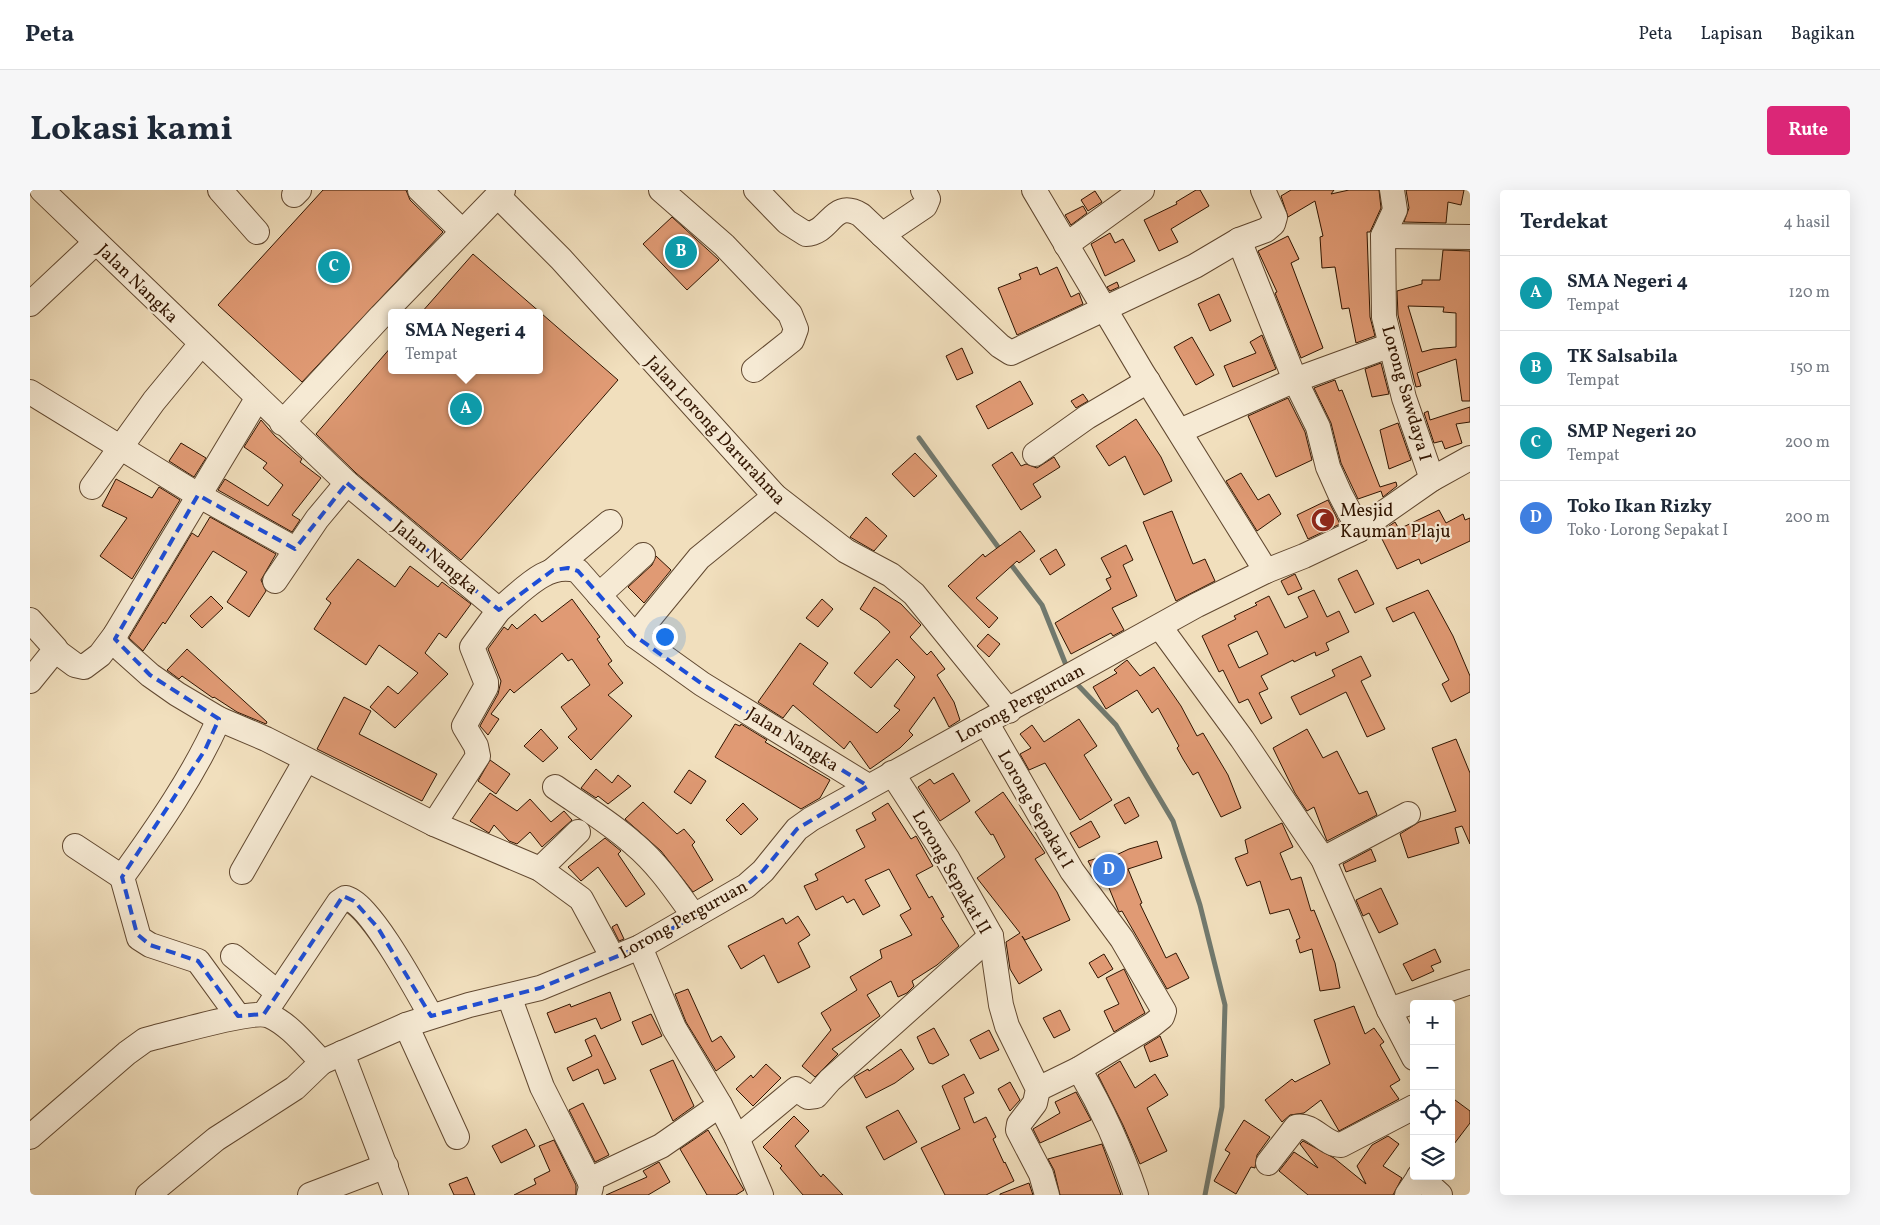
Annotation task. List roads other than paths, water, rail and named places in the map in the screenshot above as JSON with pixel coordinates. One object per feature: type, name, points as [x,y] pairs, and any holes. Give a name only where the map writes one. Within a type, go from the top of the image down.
[{"type":"street","points":[[30,193],[34,190]]},
{"type":"street","name":"Jalan Nangka","points":[[42,190],[257,399],[347,483],[499,610]]},
{"type":"street","points":[[420,190],[462,231]]},
{"type":"street","points":[[661,190],[736,258],[794,320],[796,333],[792,340],[754,370]]},
{"type":"street","points":[[756,190],[787,222],[806,234],[816,231],[844,210],[861,215],[1006,351],[1011,352],[1195,266],[1239,240],[1266,230],[1275,222],[1274,214],[1263,190]]},
{"type":"street","points":[[882,235],[925,206],[928,199],[923,190]]},
{"type":"street","points":[[1034,190],[1148,381],[1266,570]]},
{"type":"street","points":[[1066,245],[1142,190]]},
{"type":"street","name":"Lorong Sawdaya I","points":[[1392,190],[1394,210],[1383,236],[1384,317],[1404,398],[1432,479]]},
{"type":"street","points":[[222,191],[257,232]]},
{"type":"street","points":[[389,309],[462,231],[501,193]]},
{"type":"street","name":"Jalan Lorong Darurahma","points":[[501,193],[775,496],[846,551],[902,583],[939,623],[1009,711]]},
{"type":"street","points":[[1383,236],[1470,237]]},
{"type":"street","points":[[1239,240],[1295,380],[1318,427],[1328,467],[1359,530]]},
{"type":"street","points":[[30,304],[95,243]]},
{"type":"street","points":[[282,423],[388,310]]},
{"type":"street","points":[[92,487],[154,401],[201,344]]},
{"type":"street","points":[[1180,431],[1295,380],[1391,344]]},
{"type":"street","points":[[1035,454],[1087,417],[1148,381]]},
{"type":"street","points":[[30,392],[198,495],[295,549]]},
{"type":"street","points":[[30,620],[54,645],[56,650],[75,665],[84,667],[92,663],[115,636],[257,399]]},
{"type":"street","name":"Lorong Perguruan","points":[[148,1195],[216,1139],[295,1088],[332,1057],[406,1024],[540,988],[640,947],[756,879],[797,829],[868,786],[1009,711],[1197,605],[1266,570],[1304,556],[1359,530],[1432,479],[1470,458]]},
{"type":"street","points":[[274,581],[295,549],[347,483]]},
{"type":"street","points":[[635,636],[699,558],[775,496]]},
{"type":"street","points":[[434,824],[478,756],[478,751],[464,726],[486,687],[486,682],[472,647],[499,610],[537,579],[552,570],[610,522]]},
{"type":"street","points":[[599,595],[643,555]]},
{"type":"street","name":"Jalan Nangka","points":[[552,570],[568,568],[578,571],[635,636],[702,684],[868,786]]},
{"type":"street","points":[[1160,626],[1258,762],[1324,859],[1389,1010],[1410,1050]]},
{"type":"street","points":[[115,636],[116,643],[122,650],[150,675],[176,694],[218,719],[266,739],[434,824],[540,869],[581,900],[613,958]]},
{"type":"street","points":[[30,681],[56,650]]},
{"type":"street","points":[[122,876],[153,833],[205,750],[218,719]]},
{"type":"street","name":"Lorong Sepakat I","points":[[986,722],[1072,871],[1122,940],[1162,1006],[1163,1014],[1155,1023],[1107,1050],[1079,1069],[1038,1089]]},
{"type":"street","points":[[242,872],[306,760]]},
{"type":"street","name":"Lorong Sepakat II","points":[[892,773],[947,858],[991,936],[1001,1005],[1007,1026],[1038,1089]]},
{"type":"street","points":[[555,787],[603,818],[636,845],[660,871],[694,916]]},
{"type":"street","points":[[1324,859],[1408,814]]},
{"type":"street","points":[[540,869],[578,832]]},
{"type":"street","points":[[75,846],[122,876],[140,938],[150,945],[198,961],[238,1016]]},
{"type":"street","points":[[264,1014],[339,902],[348,898],[354,901],[378,928],[431,1016]]},
{"type":"street","points":[[737,1138],[796,1089],[808,1097],[816,1096],[844,1066],[991,936]]},
{"type":"street","points":[[640,947],[674,1028],[720,1105],[737,1138],[761,1195]]},
{"type":"street","points":[[233,956],[277,992]]},
{"type":"street","points":[[1389,1010],[1470,982]]},
{"type":"street","points":[[509,996],[542,1087],[589,1188],[661,1146],[720,1105]]},
{"type":"street","points":[[30,1137],[103,1072],[145,1040],[238,1016],[264,1014],[332,1057],[386,1166],[396,1195]]},
{"type":"street","points":[[406,1024],[457,1137]]},
{"type":"street","points":[[1079,1069],[1102,1108],[1121,1150],[1136,1195]]},
{"type":"street","points":[[1038,1089],[1035,1103],[1019,1124],[1018,1130],[1041,1174],[1048,1195]]},
{"type":"street","points":[[1268,1163],[1296,1127],[1305,1127],[1329,1143],[1341,1145],[1410,1109]]},
{"type":"street","points":[[310,1195],[386,1166]]},
{"type":"street","points":[[1415,1183],[1440,1195]]},
{"type":"waterway","points":[[919,438],[1001,551]]},
{"type":"waterway","points":[[1009,562],[1042,605],[1068,670]]},
{"type":"waterway","points":[[1075,682],[1116,725],[1173,821],[1200,905],[1225,1005],[1222,1107],[1205,1195]]},
{"type":"place","name":"TK Salsabila","points":[[681,252]]},
{"type":"place","name":"SMP Negeri 20","points":[[334,267]]},
{"type":"place","name":"SMA Negeri 4","points":[[466,409]]},
{"type":"place","name":"Mesjid Kauman Plaju","points":[[1323,520]]},
{"type":"place","name":"Toko Ikan Rizky","points":[[1109,870]]}]
